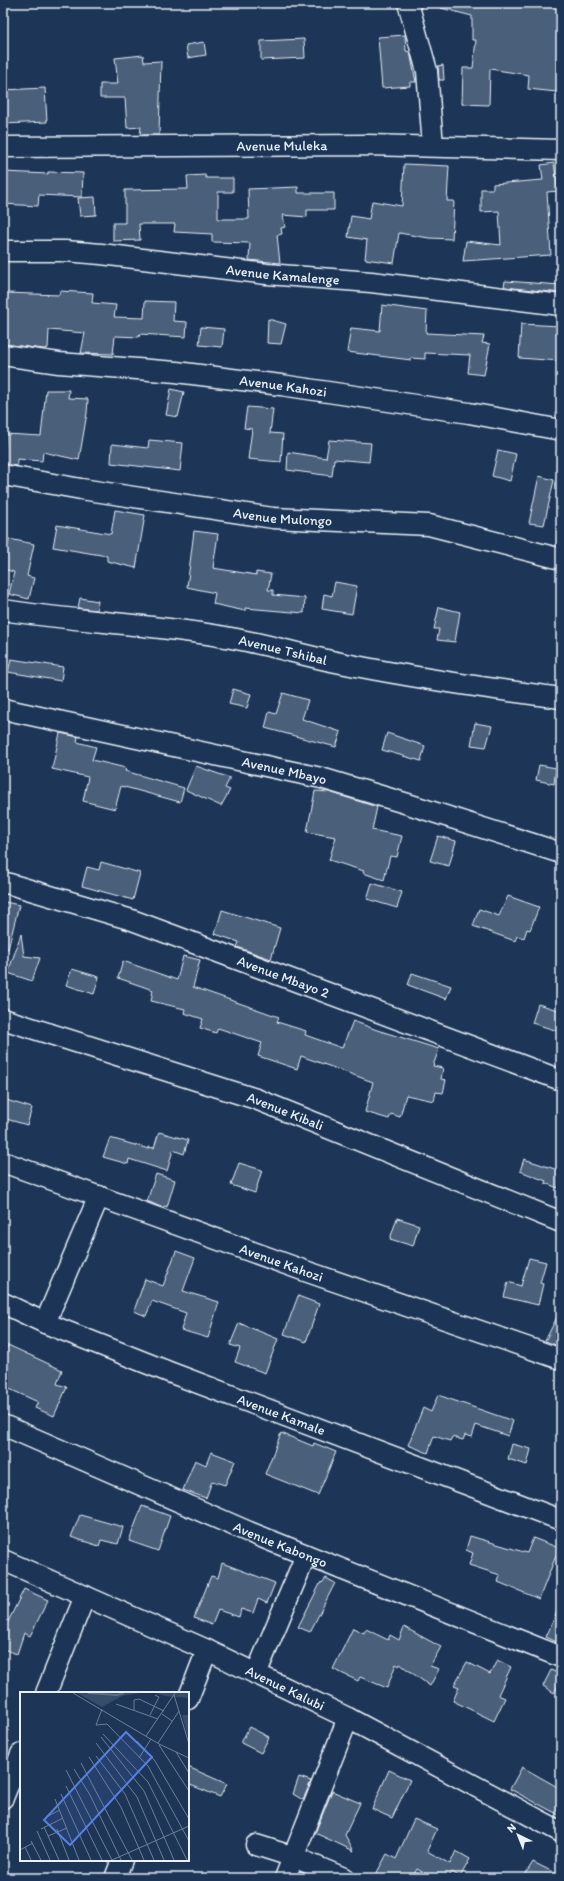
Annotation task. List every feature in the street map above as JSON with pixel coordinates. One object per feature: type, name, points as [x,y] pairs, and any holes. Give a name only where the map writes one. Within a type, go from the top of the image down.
[{"type":"street","points":[[408,3],[427,71],[433,146]]},
{"type":"street","name":"Avenue Muleka","points":[[3,148],[265,144],[433,146],[561,150]]},
{"type":"street","name":"Avenue Kamalenge","points":[[3,251],[65,251],[101,254],[267,274],[371,282],[561,306]]},
{"type":"street","name":"Avenue Kahozi","points":[[3,355],[59,364],[176,372],[281,385],[469,413],[561,430]]},
{"type":"street","name":"Avenue Mulongo","points":[[3,474],[81,488],[273,518],[429,524],[561,559]]},
{"type":"street","name":"Avenue Tshibal","points":[[3,610],[53,618],[162,627],[231,638],[332,661],[429,679],[561,698]]},
{"type":"street","name":"Avenue Mbayo","points":[[3,709],[321,778],[561,853]]},
{"type":"street","name":"Avenue Mbayo 2","points":[[3,882],[132,920],[561,1080]]},
{"type":"street","name":"Avenue Kibali","points":[[3,1019],[256,1099],[561,1222]]},
{"type":"street","name":"Avenue Kahozi","points":[[3,1162],[308,1272],[561,1359]]},
{"type":"street","points":[[45,1323],[99,1196]]},
{"type":"street","name":"Avenue Kamale","points":[[3,1304],[45,1323],[561,1520]]},
{"type":"street","name":"Avenue Kabongo","points":[[3,1425],[174,1501],[561,1658]]},
{"type":"street","points":[[256,1674],[306,1555]]},
{"type":"street","name":"Avenue Kalubi","points":[[3,1560],[207,1650],[348,1718],[561,1832]]},
{"type":"street","points":[[46,1692],[85,1596]]},
{"type":"street","points":[[189,1696],[207,1650]]},
{"type":"street","points":[[285,1878],[348,1718]]},
{"type":"street","points":[[3,1798],[20,1756]]},
{"type":"street","points":[[256,1845],[294,1857],[344,1878]]},
{"type":"street","points":[[115,1878],[122,1861]]},
{"type":"building","points":[[442,3],[543,3],[561,7],[561,51],[558,64],[561,65],[561,79],[558,79],[557,92],[528,89],[529,75],[490,69],[489,105],[462,104],[463,68],[473,68],[476,40],[472,40],[472,16],[441,8]]},
{"type":"building","points":[[405,35],[406,51],[410,52],[416,82],[410,82],[410,86],[382,88],[378,37]]},
{"type":"building","points":[[304,39],[305,58],[261,60],[261,41]]},
{"type":"building","points":[[204,42],[206,55],[188,58],[186,45]]},
{"type":"building","points":[[143,55],[144,62],[161,61],[159,135],[140,135],[141,127],[127,128],[125,98],[100,98],[100,84],[118,84],[115,58]]},
{"type":"building","points":[[443,65],[444,80],[439,80],[438,66]]},
{"type":"building","points":[[45,88],[47,122],[3,124],[3,90]]},
{"type":"building","points":[[554,163],[558,191],[547,192],[551,255],[463,261],[466,241],[501,245],[499,211],[481,212],[481,189],[493,189],[493,184],[543,180],[541,165]]},
{"type":"building","points":[[404,164],[449,166],[447,201],[454,201],[452,239],[429,238],[399,233],[394,263],[365,259],[367,240],[348,237],[351,216],[369,219],[372,201],[402,206]]},
{"type":"building","points":[[4,172],[48,174],[48,172],[83,173],[82,197],[39,195],[38,206],[3,204]]},
{"type":"building","points":[[205,175],[206,178],[233,178],[233,192],[218,192],[218,219],[249,219],[248,189],[298,187],[298,193],[334,193],[334,210],[307,210],[307,217],[283,215],[285,227],[281,228],[282,234],[277,235],[280,263],[249,260],[250,243],[212,242],[212,234],[174,232],[175,224],[139,224],[140,240],[113,241],[113,223],[125,223],[125,190],[188,189],[187,176]]},
{"type":"building","points":[[95,197],[96,215],[80,216],[78,198]]},
{"type":"building","points":[[505,281],[561,285],[561,293],[504,287]]},
{"type":"building","points":[[60,291],[93,293],[92,303],[116,305],[114,317],[144,318],[145,301],[174,302],[173,321],[187,322],[186,337],[140,334],[139,337],[115,336],[113,354],[81,353],[85,333],[49,330],[48,348],[44,349],[3,344],[3,319],[5,319],[7,293],[59,295]]},
{"type":"building","points":[[382,305],[427,311],[426,333],[484,336],[482,343],[490,344],[484,375],[468,373],[470,355],[425,353],[425,359],[411,358],[411,360],[347,352],[351,328],[380,331]]},
{"type":"building","points":[[268,319],[286,324],[281,344],[267,343]]},
{"type":"building","points":[[521,324],[561,326],[561,361],[519,358]]},
{"type":"building","points":[[201,327],[224,329],[222,347],[199,345]]},
{"type":"building","points":[[171,389],[184,392],[178,417],[166,415]]},
{"type":"building","points":[[46,390],[69,390],[68,398],[88,399],[79,460],[43,452],[42,461],[17,459],[17,466],[3,464],[6,434],[41,436]]},
{"type":"building","points":[[247,407],[273,409],[270,433],[283,434],[281,462],[248,459],[252,429],[244,428]]},
{"type":"building","points":[[149,440],[183,443],[180,471],[111,463],[112,444],[148,448]]},
{"type":"building","points":[[329,440],[371,443],[369,462],[334,459],[332,476],[287,470],[288,452],[326,458]]},
{"type":"building","points":[[498,450],[516,454],[510,481],[492,476]]},
{"type":"building","points":[[539,476],[554,480],[544,525],[529,523]]},
{"type":"building","points":[[115,510],[145,515],[136,568],[107,561],[107,556],[53,547],[57,525],[111,534]]},
{"type":"building","points":[[194,531],[218,534],[213,568],[256,575],[256,572],[271,574],[268,590],[273,590],[273,595],[305,598],[304,613],[245,608],[245,611],[213,604],[215,593],[187,587]]},
{"type":"building","points":[[9,539],[34,544],[27,576],[34,578],[29,599],[9,594],[14,572],[3,569]]},
{"type":"building","points":[[335,582],[357,586],[352,614],[322,609],[324,594],[332,596]]},
{"type":"building","points":[[80,598],[98,601],[97,610],[78,608]]},
{"type":"building","points":[[439,607],[460,612],[455,642],[437,640],[439,629],[434,629]]},
{"type":"building","points":[[11,659],[63,667],[61,681],[8,672]]},
{"type":"building","points":[[233,689],[251,694],[247,708],[229,704]]},
{"type":"building","points":[[283,693],[308,700],[302,719],[341,732],[336,747],[265,728],[269,712],[276,714]]},
{"type":"building","points":[[475,723],[492,726],[486,747],[471,745]]},
{"type":"building","points":[[60,733],[78,737],[77,742],[96,747],[92,760],[126,768],[125,771],[184,788],[180,802],[121,786],[115,809],[83,801],[88,777],[52,769]]},
{"type":"building","points":[[387,733],[425,746],[421,761],[382,750]]},
{"type":"building","points":[[539,765],[556,768],[554,784],[536,780]]},
{"type":"building","points":[[196,766],[230,778],[225,788],[230,790],[221,806],[186,790]]},
{"type":"building","points":[[315,791],[329,792],[377,807],[372,830],[402,836],[397,857],[390,856],[384,880],[363,873],[364,871],[329,860],[336,837],[307,832]]},
{"type":"building","points":[[438,836],[456,841],[449,866],[430,861]]},
{"type":"building","points":[[101,862],[140,873],[133,900],[82,886],[87,867],[99,870]]},
{"type":"building","points":[[372,883],[402,892],[397,908],[367,899]]},
{"type":"building","points":[[508,896],[539,907],[530,930],[527,929],[524,938],[517,936],[515,941],[473,926],[479,909],[499,916]]},
{"type":"building","points":[[5,902],[19,905],[8,949],[3,948],[3,912]]},
{"type":"building","points":[[222,910],[280,928],[271,959],[237,947],[239,942],[215,934]]},
{"type":"building","points":[[21,934],[24,956],[40,958],[32,981],[8,973]]},
{"type":"building","points":[[183,956],[200,960],[193,987],[279,1017],[277,1022],[306,1031],[305,1035],[342,1048],[353,1021],[439,1049],[433,1066],[443,1068],[441,1079],[446,1080],[443,1093],[436,1092],[434,1101],[406,1095],[400,1117],[391,1114],[389,1119],[365,1112],[373,1082],[301,1056],[297,1069],[258,1056],[262,1043],[218,1028],[216,1033],[200,1028],[203,1019],[184,1013],[185,1009],[151,1001],[153,990],[118,978],[123,961],[177,980]]},
{"type":"building","points":[[72,969],[99,977],[94,994],[66,985]]},
{"type":"building","points":[[412,973],[451,986],[446,999],[408,985]]},
{"type":"building","points":[[538,1004],[561,1011],[561,1021],[558,1031],[532,1023]]},
{"type":"building","points":[[3,1099],[32,1108],[27,1125],[3,1118]]},
{"type":"building","points":[[159,1132],[188,1140],[184,1154],[173,1150],[167,1171],[129,1159],[128,1164],[103,1157],[110,1138],[149,1149],[149,1147],[154,1148]]},
{"type":"building","points":[[524,1159],[561,1171],[561,1178],[558,1188],[545,1183],[546,1181],[520,1171]]},
{"type":"building","points":[[239,1163],[262,1170],[255,1193],[231,1185]]},
{"type":"building","points":[[156,1174],[175,1180],[167,1207],[164,1206],[163,1208],[147,1201]]},
{"type":"building","points":[[397,1218],[419,1225],[413,1246],[390,1239]]},
{"type":"building","points":[[176,1251],[195,1258],[183,1291],[219,1302],[208,1338],[181,1330],[186,1313],[152,1301],[146,1316],[134,1311],[145,1279],[163,1286]]},
{"type":"building","points":[[529,1258],[546,1262],[540,1283],[543,1284],[538,1305],[504,1297],[508,1282],[521,1286]]},
{"type":"building","points":[[298,1296],[319,1304],[306,1342],[284,1334]]},
{"type":"building","points":[[561,1309],[561,1347],[545,1341]]},
{"type":"building","points":[[239,1323],[278,1339],[265,1373],[235,1362],[240,1348],[230,1345]]},
{"type":"building","points":[[8,1345],[62,1370],[57,1384],[67,1387],[54,1416],[35,1408],[38,1402],[3,1386],[3,1356]]},
{"type":"building","points":[[438,1395],[513,1421],[508,1436],[476,1425],[472,1437],[465,1435],[463,1440],[452,1437],[450,1441],[434,1436],[428,1453],[408,1445],[423,1408],[431,1412]]},
{"type":"building","points":[[281,1433],[313,1446],[314,1443],[336,1452],[318,1495],[265,1474]]},
{"type":"building","points":[[512,1444],[531,1449],[527,1465],[508,1459]]},
{"type":"building","points":[[211,1452],[235,1461],[225,1485],[212,1481],[206,1498],[183,1490],[195,1460],[206,1465]]},
{"type":"building","points":[[142,1506],[170,1516],[158,1551],[129,1541]]},
{"type":"building","points":[[80,1515],[123,1527],[118,1544],[101,1540],[99,1546],[71,1537]]},
{"type":"building","points":[[470,1536],[527,1553],[533,1538],[559,1548],[539,1599],[498,1582],[500,1575],[469,1565],[473,1553],[466,1550]]},
{"type":"building","points":[[222,1563],[275,1583],[267,1603],[258,1599],[253,1613],[241,1609],[239,1617],[218,1610],[212,1625],[194,1618],[211,1576],[218,1578]]},
{"type":"building","points":[[326,1578],[335,1583],[310,1632],[298,1627],[321,1582],[322,1583]]},
{"type":"building","points":[[24,1589],[48,1600],[30,1636],[24,1633],[17,1654],[3,1649],[3,1632]]},
{"type":"building","points":[[561,1602],[561,1644],[546,1637]]},
{"type":"building","points":[[404,1627],[441,1647],[430,1666],[439,1669],[430,1686],[400,1664],[399,1666],[396,1664],[387,1688],[360,1677],[358,1681],[333,1669],[353,1628],[364,1633],[366,1629],[388,1640],[390,1635],[399,1640]]},
{"type":"building","points":[[497,1660],[511,1667],[498,1695],[505,1698],[494,1721],[453,1701],[459,1687],[454,1685],[467,1662],[490,1674]]},
{"type":"building","points":[[551,1670],[561,1675],[561,1680],[554,1693],[543,1686]]},
{"type":"building","points":[[249,1727],[269,1737],[261,1753],[241,1743]]},
{"type":"building","points":[[189,1767],[227,1784],[220,1797],[189,1784]]},
{"type":"building","points":[[522,1767],[561,1789],[561,1816],[510,1789]]},
{"type":"building","points":[[389,1770],[410,1780],[392,1818],[372,1809]]},
{"type":"building","points":[[299,1777],[311,1781],[303,1800],[293,1794]]},
{"type":"building","points":[[332,1791],[360,1803],[345,1835],[354,1851],[315,1833]]},
{"type":"building","points":[[414,1819],[437,1829],[427,1851],[450,1864],[456,1851],[470,1859],[460,1877],[452,1872],[448,1878],[433,1878],[417,1869],[412,1878],[374,1878],[387,1854],[396,1859]]},
{"type":"building","points":[[533,1862],[561,1876],[561,1878],[523,1878]]}]
